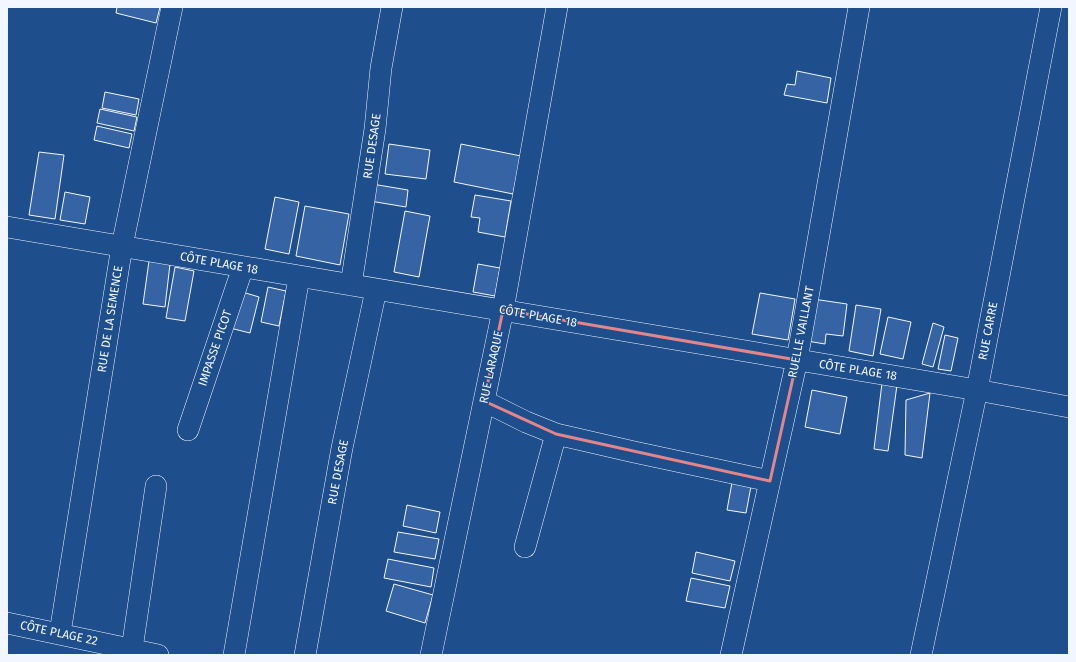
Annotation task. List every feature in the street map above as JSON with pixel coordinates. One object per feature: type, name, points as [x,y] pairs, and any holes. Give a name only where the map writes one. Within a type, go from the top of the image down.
[{"type":"street","name":"RUE DE LA SEMENCE","points":[[60,633],[122,246],[172,7]]},
{"type":"street","name":"RUE DESAGE","points":[[351,285],[376,129],[381,68],[392,7]]},
{"type":"street","name":"RUE LARAQUE","points":[[431,655],[503,310],[557,7]]},
{"type":"street","name":"RUELLE VAILLANT","points":[[731,655],[797,360],[859,7]]},
{"type":"street","name":"RUE CARRE","points":[[921,655],[977,390],[1051,7]]},
{"type":"street","name":"CÔTE PLAGE 18","points":[[7,227],[977,390],[1069,407]]},
{"type":"street","name":"IMPASSE PICOT","points":[[188,430],[243,267]]},
{"type":"street","points":[[234,655],[299,277]]},
{"type":"street","name":"RUE DESAGE","points":[[305,655],[342,448],[376,290]]},
{"type":"street","points":[[484,401],[526,422],[556,434],[770,481]]},
{"type":"street","points":[[525,547],[556,434]]},
{"type":"street","points":[[132,649],[156,486]]},
{"type":"street","name":"CÔTE PLAGE 22","points":[[7,623],[60,633],[158,655]]},
{"type":"highlighted area","points":[[503,310],[797,360],[770,481],[556,434],[484,401]]},
{"type":"building","points":[[117,7],[160,7],[156,23],[116,13]]},
{"type":"building","points":[[797,71],[831,78],[827,103],[784,95],[787,84],[795,85]]},
{"type":"building","points":[[105,92],[139,99],[136,115],[102,108]]},
{"type":"building","points":[[100,109],[137,117],[134,131],[97,123]]},
{"type":"building","points":[[97,126],[132,134],[129,148],[94,140]]},
{"type":"building","points":[[389,144],[430,150],[426,179],[385,174]]},
{"type":"building","points":[[461,144],[521,156],[513,194],[454,182]]},
{"type":"building","points":[[39,152],[64,155],[55,219],[29,215]]},
{"type":"building","points":[[372,184],[408,190],[406,207],[370,201]]},
{"type":"building","points":[[65,192],[90,197],[85,224],[60,220]]},
{"type":"building","points":[[475,195],[511,201],[505,237],[478,232],[480,218],[471,217]]},
{"type":"building","points":[[275,197],[299,202],[289,254],[265,249]]},
{"type":"building","points":[[305,206],[349,214],[340,265],[296,256]]},
{"type":"building","points":[[405,211],[430,216],[419,277],[394,272]]},
{"type":"building","points":[[149,261],[170,264],[165,307],[143,304]]},
{"type":"building","points":[[478,264],[500,268],[495,296],[473,292]]},
{"type":"building","points":[[175,267],[194,271],[185,321],[166,318]]},
{"type":"building","points":[[268,287],[286,291],[279,326],[261,322]]},
{"type":"building","points":[[239,291],[259,297],[250,333],[230,328]]},
{"type":"building","points":[[760,293],[795,299],[788,340],[752,334]]},
{"type":"building","points":[[813,299],[847,304],[843,336],[826,334],[825,344],[807,341]]},
{"type":"building","points":[[856,305],[881,309],[873,356],[849,351]]},
{"type":"building","points":[[888,317],[911,322],[903,359],[880,354]]},
{"type":"building","points":[[933,323],[944,327],[933,367],[922,364]]},
{"type":"building","points":[[945,335],[958,338],[951,371],[938,369]]},
{"type":"building","points":[[882,383],[897,385],[888,451],[874,449]]},
{"type":"building","points":[[812,390],[847,397],[840,434],[805,427]]},
{"type":"building","points":[[930,393],[922,458],[905,455],[906,400]]},
{"type":"building","points":[[733,477],[752,481],[746,513],[727,510]]},
{"type":"building","points":[[407,505],[440,512],[436,533],[403,526]]},
{"type":"building","points":[[398,532],[439,539],[435,559],[394,552]]},
{"type":"building","points":[[696,552],[735,561],[730,581],[692,573]]},
{"type":"building","points":[[388,559],[434,568],[431,587],[384,578]]},
{"type":"building","points":[[691,578],[730,586],[725,608],[686,601]]},
{"type":"building","points":[[394,584],[433,595],[425,623],[386,611]]}]
